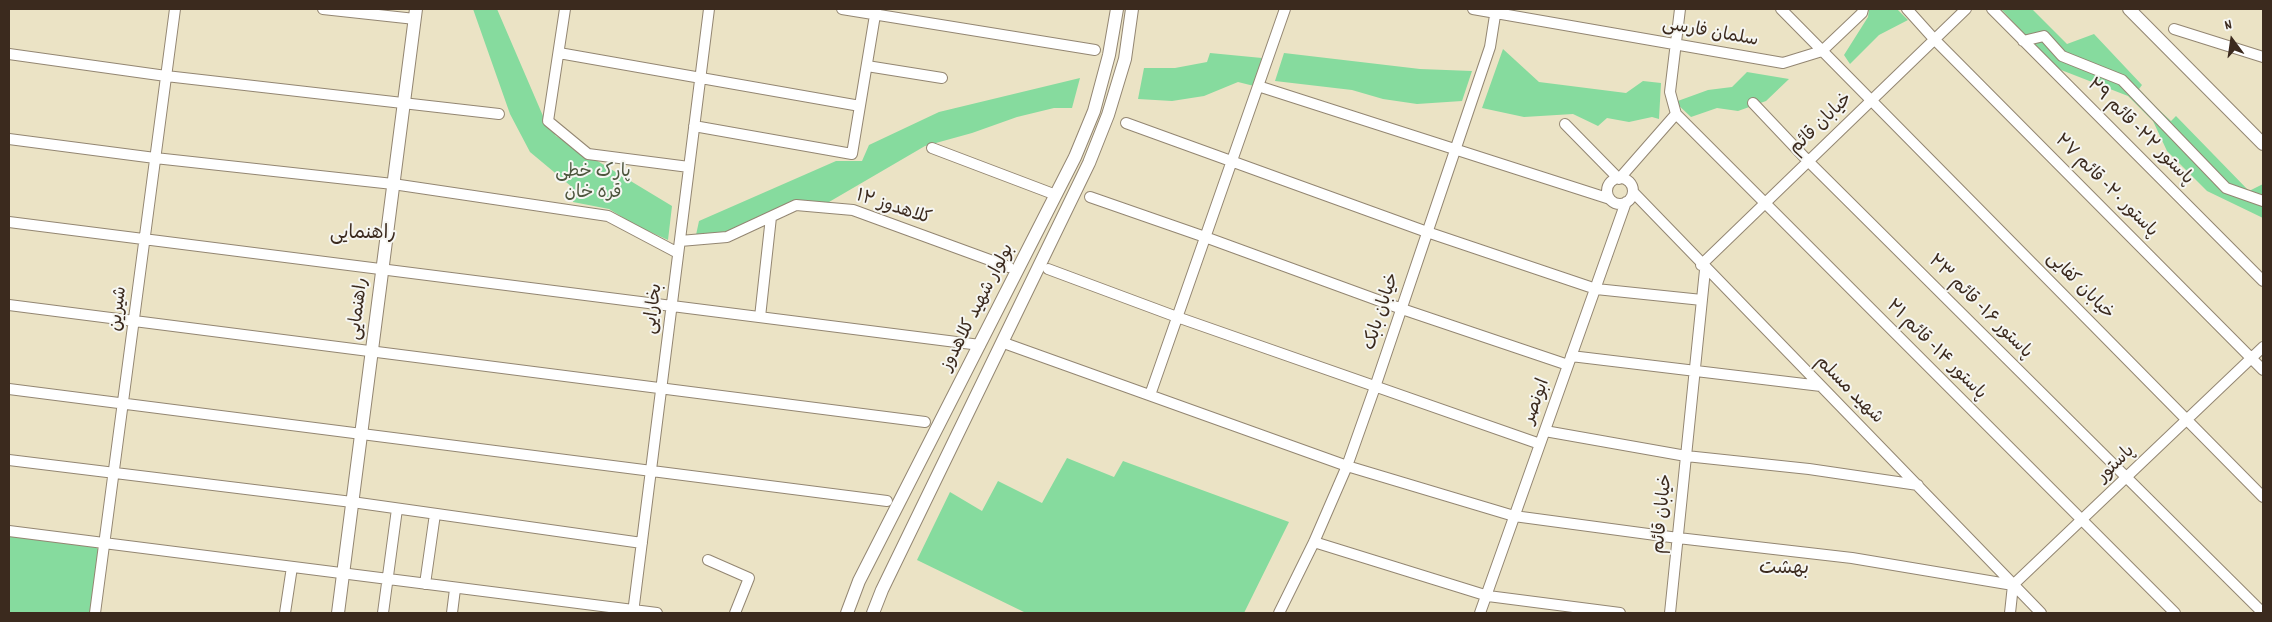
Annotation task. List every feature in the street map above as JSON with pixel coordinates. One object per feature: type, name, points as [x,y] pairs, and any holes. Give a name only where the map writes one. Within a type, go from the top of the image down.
[{"type":"main road","name":"بولوار شهید کلاهدوز","points":[[847,613],[859,581],[1075,157],[1094,111],[1109,55],[1117,9]]},
{"type":"main road","name":"بولوار شهید کلاهدوز","points":[[873,613],[882,590],[1004,343],[1092,155],[1108,115],[1125,58],[1132,9]]},
{"type":"main road","points":[[2129,9],[2257,131],[2263,144]]},
{"type":"main road","name":"راهنمایی","points":[[338,613],[415,14]]},
{"type":"street","name":"شیرین","points":[[95,613],[106,544],[175,9]]},
{"type":"street","points":[[323,9],[415,14]]},
{"type":"street","points":[[565,9],[548,121],[588,154],[689,167]]},
{"type":"street","name":"بخارایی","points":[[633,612],[709,9]]},
{"type":"street","points":[[842,9],[876,12],[1095,50]]},
{"type":"street","points":[[1150,395],[1285,9]]},
{"type":"street","name":"سلمان فارسی","points":[[1473,9],[1496,11],[1784,63],[1822,51]]},
{"type":"street","points":[[1610,199],[1607,192],[1609,184],[1619,178],[1676,114],[1670,92],[1680,9]]},
{"type":"street","name":"خیابان کفایی","points":[[1781,9],[2263,497]]},
{"type":"street","points":[[1822,51],[1862,13],[1863,9]]},
{"type":"street","name":"پاستور ۲۰- قائم ۲۷","points":[[1907,9],[1934,39],[2263,370]]},
{"type":"street","name":"خیابان قائم","points":[[1670,613],[1702,300],[1703,267],[1764,204],[1966,9]]},
{"type":"street","name":"پاستور ۲۲- قائم ۲۹","points":[[1992,9],[2263,281]]},
{"type":"street","name":"خیابان بابک","points":[[1279,613],[1314,542],[1347,466],[1490,46],[1496,11]]},
{"type":"street","points":[[694,126],[852,154],[876,12]]},
{"type":"street","points":[[2174,29],[2263,57]]},
{"type":"street","points":[[2023,41],[2044,36],[2062,56],[2122,80],[2226,188],[2263,201]]},
{"type":"street","points":[[558,53],[860,106]]},
{"type":"street","points":[[9,54],[166,76],[499,114]]},
{"type":"street","points":[[867,66],[942,78]]},
{"type":"street","points":[[1258,86],[1610,199],[1617,203],[1626,202],[1632,192],[1629,182],[1619,178],[1565,124]]},
{"type":"street","name":"پاستور ۱۶- قائم ۲۳","points":[[1753,103],[1808,162],[2263,613]]},
{"type":"street","name":"پاستور ۱۴- قائم ۲۱","points":[[1676,114],[2175,613]]},
{"type":"street","points":[[1126,123],[1427,232],[1596,289],[1702,300]]},
{"type":"street","points":[[9,139],[155,158],[393,184],[608,216],[678,253]]},
{"type":"street","points":[[932,148],[1056,195]]},
{"type":"street","name":"شهید مسلم","points":[[1632,192],[2041,613]]},
{"type":"street","points":[[1090,197],[1402,309],[1570,360],[1632,364],[1821,386]]},
{"type":"street","name":"ابونصر","points":[[1480,613],[1488,596],[1514,516],[1626,202]]},
{"type":"street","name":"کلاهدوز ۱۲","points":[[680,241],[727,237],[796,205],[853,210],[1009,267]]},
{"type":"street","points":[[760,317],[771,216]]},
{"type":"street","points":[[9,222],[980,345]]},
{"type":"street","points":[[1048,269],[1375,388],[1540,444]]},
{"type":"street","points":[[9,305],[925,422]]},
{"type":"street","points":[[1004,343],[1347,466],[1514,516],[1678,538],[1852,558],[2013,585],[2010,613]]},
{"type":"street","name":"پاستور","points":[[2013,585],[2263,347]]},
{"type":"street","points":[[9,389],[887,501]]},
{"type":"street","points":[[1544,431],[1686,456],[1809,469],[1918,485]]},
{"type":"street","points":[[9,460],[352,502],[642,542]]},
{"type":"street","points":[[383,613],[398,509]]},
{"type":"street","points":[[425,584],[435,514]]},
{"type":"street","points":[[9,531],[292,566],[633,612],[657,613]]},
{"type":"street","points":[[1314,542],[1488,596],[1620,613]]},
{"type":"street","points":[[708,560],[749,578],[735,613]]},
{"type":"street","points":[[285,613],[292,566]]},
{"type":"street","points":[[452,613],[455,589]]},
{"type":"green space","name":"پارک خطی قره خان","points":[[473,9],[497,9],[543,116],[556,136],[672,206],[668,240],[635,225],[609,209],[573,202],[572,187],[530,152],[510,114]]},
{"type":"green space","points":[[1869,9],[1897,9],[1908,20],[1879,35],[1850,64],[1844,55],[1868,17]]},
{"type":"green space","points":[[2001,9],[2032,9],[2067,44],[2094,34],[2142,85],[2139,89],[2157,108],[2171,121],[2176,116],[2249,191],[2263,184],[2263,218],[2207,191],[2167,151],[2153,121],[2128,96],[2056,68]]},
{"type":"green space","points":[[1503,49],[1539,82],[1626,93],[1643,81],[1661,83],[1659,119],[1652,117],[1629,122],[1607,118],[1598,126],[1573,114],[1524,117],[1482,108]]},
{"type":"green space","points":[[1210,53],[1262,58],[1254,86],[1238,82],[1204,96],[1172,101],[1138,99],[1144,68],[1175,68],[1207,62]]},
{"type":"green space","points":[[1284,53],[1420,69],[1472,71],[1462,101],[1417,104],[1383,99],[1352,90],[1275,81]]},
{"type":"green space","points":[[1747,72],[1789,79],[1766,101],[1738,111],[1717,108],[1691,117],[1675,102],[1708,90],[1732,87]]},
{"type":"green space","points":[[1080,78],[1072,108],[1054,108],[1017,117],[972,133],[925,146],[829,202],[792,202],[730,231],[696,235],[699,221],[836,161],[862,161],[869,145],[939,112]]},
{"type":"green space","points":[[1067,458],[1114,477],[1123,461],[1289,522],[1244,613],[1026,613],[917,560],[950,492],[982,511],[998,481],[1042,503]]},
{"type":"green space","points":[[9,535],[95,545],[100,552],[92,613],[9,613]]},
{"type":"district","name":"راهنمایی","points":[[363,235]]},
{"type":"district","name":"بهشت","points":[[1784,570]]}]
